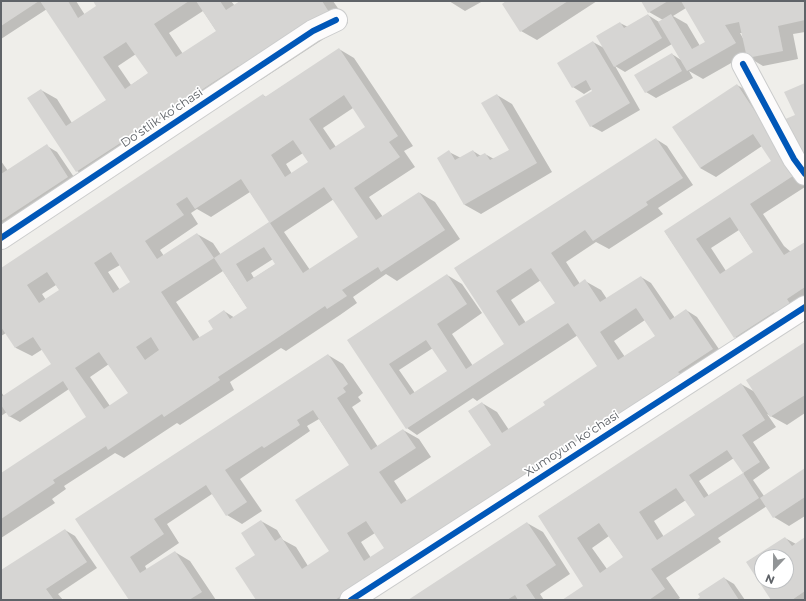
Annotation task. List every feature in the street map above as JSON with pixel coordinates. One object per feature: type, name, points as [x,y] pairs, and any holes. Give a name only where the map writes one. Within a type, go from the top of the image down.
[{"type":"street","name":"Doʻstlik koʻchasi","points":[[1,238],[313,31],[336,20]]},
{"type":"street","points":[[743,64],[794,159],[805,174]]},
{"type":"street","name":"Xumoyun koʻchasi","points":[[351,600],[805,307]]},
{"type":"building","points":[[1,1],[39,1],[1,26]]},
{"type":"building","points":[[40,1],[68,1],[78,18],[96,6],[93,1],[189,1],[154,24],[176,57],[216,31],[196,1],[220,1],[226,10],[240,1],[322,1],[329,12],[241,70],[238,66],[76,172],[27,98],[41,89],[66,126],[106,100]],"holes":[[[126,42],[148,73],[125,89],[103,57]]]},
{"type":"building","points":[[506,1],[568,1],[520,32],[502,4]]},
{"type":"building","points":[[641,1],[668,1],[648,13]]},
{"type":"building","points":[[681,1],[805,1],[805,20],[778,26],[783,51],[747,58],[739,22],[725,25],[736,43],[687,71],[658,22],[671,14],[692,49],[705,42]]},
{"type":"building","points":[[648,14],[662,38],[614,67],[596,36],[620,22],[624,28]]},
{"type":"building","points":[[593,41],[630,103],[590,127],[575,101],[592,91],[586,80],[572,88],[557,63]]},
{"type":"building","points":[[339,48],[398,136],[389,142],[400,157],[354,188],[376,220],[419,192],[445,230],[381,272],[378,267],[342,290],[347,296],[327,309],[325,306],[218,377],[220,380],[164,417],[162,414],[108,450],[106,446],[53,480],[55,483],[1,519],[1,473],[86,417],[63,381],[9,417],[1,405],[1,397],[51,364],[33,337],[15,348],[1,327],[1,268],[263,94],[265,97]],"holes":[[[344,95],[365,127],[330,150],[309,119]],[[293,140],[308,162],[285,177],[271,155]],[[241,179],[269,222],[214,258],[197,233],[157,259],[145,241],[184,215],[176,204],[187,197],[195,209]],[[324,187],[358,237],[303,273],[270,223]],[[264,247],[275,264],[247,282],[236,264]],[[111,252],[130,282],[113,293],[94,263]],[[214,258],[247,308],[230,319],[224,310],[208,321],[213,329],[193,341],[161,292]],[[47,272],[59,290],[39,303],[27,285]],[[151,337],[159,350],[145,360],[136,347]],[[99,352],[128,393],[104,409],[75,368]]]},
{"type":"building","points":[[672,53],[682,71],[645,93],[634,75]]},
{"type":"building","points":[[805,83],[805,154],[799,157],[783,120],[795,115],[784,92]]},
{"type":"building","points":[[737,84],[796,174],[750,204],[784,255],[805,242],[805,287],[787,299],[792,307],[777,318],[774,312],[734,338],[664,231],[771,161],[753,134],[700,168],[672,127]],"holes":[[[730,217],[753,252],[720,274],[696,239]]]},
{"type":"building","points":[[497,94],[537,163],[464,205],[437,158],[449,150],[455,160],[473,150],[477,157],[485,153],[490,160],[509,150],[481,103]]},
{"type":"building","points":[[656,138],[683,178],[646,202],[648,205],[593,241],[585,230],[551,253],[574,287],[585,279],[600,302],[641,276],[670,320],[686,309],[713,349],[678,372],[680,374],[335,600],[256,600],[235,568],[255,555],[241,533],[261,520],[275,541],[281,537],[302,569],[329,551],[295,500],[349,465],[313,410],[297,420],[300,425],[264,448],[262,446],[225,470],[247,502],[226,516],[206,485],[154,519],[164,534],[130,557],[140,573],[175,551],[202,592],[189,600],[129,600],[75,519],[328,354],[348,384],[343,388],[346,392],[337,398],[371,450],[403,429],[416,448],[379,472],[401,504],[491,445],[468,411],[482,402],[502,433],[545,405],[543,402],[597,366],[568,323],[406,429],[347,340],[447,274],[467,304],[437,324],[466,369],[504,344],[454,268]],"holes":[[[531,268],[555,303],[519,326],[496,291]],[[636,308],[655,336],[618,360],[600,332]],[[426,340],[447,371],[410,395],[389,364]],[[366,521],[384,548],[364,561],[347,533]]]},
{"type":"building","points":[[47,144],[68,177],[1,221],[1,174]]},
{"type":"building","points":[[805,342],[805,395],[770,417],[746,380]]},
{"type":"building","points":[[741,383],[765,420],[742,435],[760,462],[743,473],[759,498],[651,569],[665,589],[649,600],[562,600],[583,586],[538,516]],"holes":[[[727,450],[743,473],[704,498],[689,475]],[[676,488],[695,515],[657,540],[639,512]],[[599,523],[623,557],[600,573],[577,538]]]},
{"type":"building","points":[[805,468],[805,497],[773,518],[760,498]]},
{"type":"building","points":[[527,522],[556,565],[526,585],[536,600],[518,600],[515,595],[507,600],[408,600]]},
{"type":"building","points":[[65,529],[87,562],[46,589],[54,600],[1,600],[1,570]]},
{"type":"building","points":[[785,537],[792,546],[805,537],[805,591],[792,600],[771,600],[764,589],[794,589],[794,549],[766,549]]},
{"type":"building","points":[[754,557],[754,574],[746,562]]},
{"type":"building","points":[[724,577],[739,600],[696,600],[700,597],[698,594]]},
{"type":"cycle path","points":[[1,238],[313,31],[336,20]]},
{"type":"cycle path","points":[[743,64],[794,159],[805,174]]},
{"type":"cycle path","points":[[351,600],[805,307]]}]
